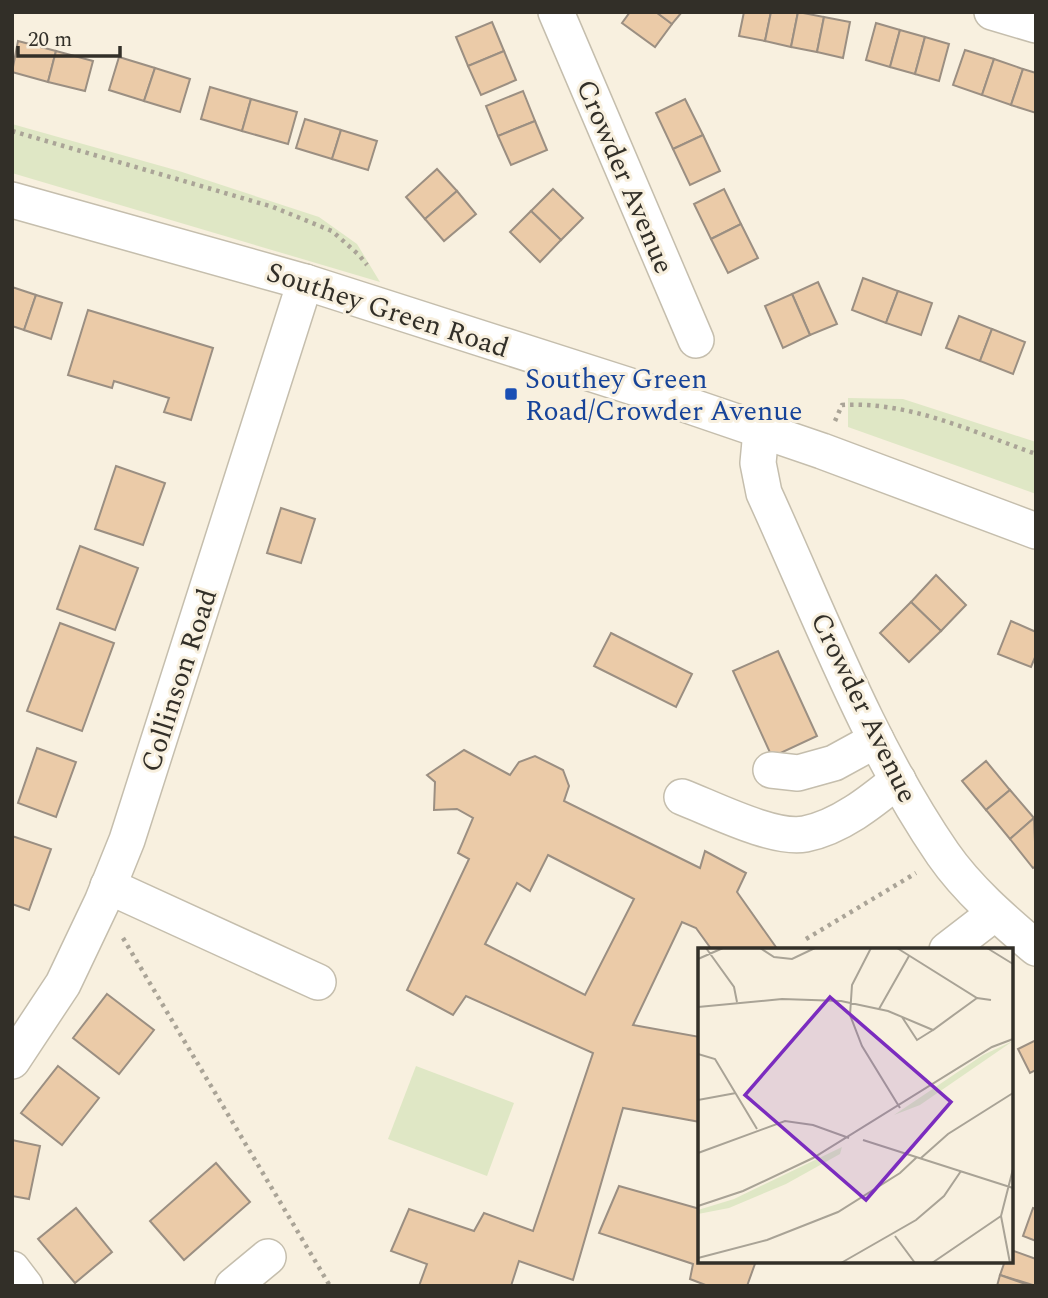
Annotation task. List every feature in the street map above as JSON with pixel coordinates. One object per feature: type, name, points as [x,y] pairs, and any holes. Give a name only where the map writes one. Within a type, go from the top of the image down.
[{"type":"street","name":"Crowder Avenue","points":[[556,12],[696,340]]},
{"type":"street","points":[[992,12],[1036,25]]},
{"type":"street","name":"Southey Green Road","points":[[12,200],[372,303],[822,451],[1036,531]]},
{"type":"street","name":"Collinson Road","points":[[12,1061],[63,984],[127,840],[305,282]]},
{"type":"street","name":"Crowder Avenue","points":[[761,431],[758,463],[764,493],[876,740],[945,856],[995,913],[1036,948]]},
{"type":"street","points":[[771,770],[798,773],[834,763],[876,740]]},
{"type":"street","points":[[682,797],[770,831],[804,835],[837,823],[898,780]]},
{"type":"street","points":[[105,894],[318,982]]},
{"type":"street","points":[[950,948],[995,913]]},
{"type":"street","points":[[233,1286],[268,1257]]},
{"type":"street","points":[[12,1269],[25,1286]]},
{"type":"path","points":[[12,131],[273,206],[332,231],[359,255],[372,272],[372,303]]},
{"type":"path","points":[[822,451],[842,405],[869,403],[911,410],[1036,454]]},
{"type":"path","points":[[806,939],[945,856]]},
{"type":"path","points":[[105,894],[330,1286]]},
{"type":"green space","points":[[12,124],[179,171],[319,217],[357,244],[380,282],[12,173]]},
{"type":"green space","points":[[848,398],[903,399],[1036,442],[1036,494],[848,427]]},
{"type":"green space","points":[[416,1066],[514,1103],[487,1176],[388,1139]]},
{"type":"building","points":[[630,12],[656,12],[672,24],[655,47],[622,23]]},
{"type":"building","points":[[656,12],[682,12],[672,24]]},
{"type":"building","points":[[744,12],[771,12],[765,41],[739,36]]},
{"type":"building","points":[[771,12],[798,12],[791,47],[765,41]]},
{"type":"building","points":[[798,12],[824,17],[817,52],[791,47]]},
{"type":"building","points":[[824,17],[850,22],[843,58],[817,52]]},
{"type":"building","points":[[492,22],[504,51],[468,66],[456,37]]},
{"type":"building","points":[[876,23],[900,30],[890,67],[866,60]]},
{"type":"building","points":[[900,30],[925,37],[915,74],[890,67]]},
{"type":"building","points":[[925,37],[949,44],[939,81],[915,74]]},
{"type":"building","points":[[18,41],[56,51],[48,82],[12,72]]},
{"type":"building","points":[[965,50],[994,59],[982,95],[953,85]]},
{"type":"building","points":[[56,51],[93,61],[85,91],[48,82]]},
{"type":"building","points":[[504,51],[516,80],[481,95],[468,66]]},
{"type":"building","points":[[119,57],[155,68],[144,101],[109,90]]},
{"type":"building","points":[[994,59],[1023,69],[1011,105],[982,95]]},
{"type":"building","points":[[155,68],[190,79],[180,112],[144,101]]},
{"type":"building","points":[[1023,69],[1036,73],[1036,113],[1011,105]]},
{"type":"building","points":[[210,87],[251,99],[242,131],[201,119]]},
{"type":"building","points":[[523,91],[535,121],[498,136],[486,106]]},
{"type":"building","points":[[251,99],[297,112],[288,144],[242,131]]},
{"type":"building","points":[[685,99],[703,135],[673,149],[656,113]]},
{"type":"building","points":[[305,119],[341,130],[332,159],[296,148]]},
{"type":"building","points":[[535,121],[547,150],[511,165],[498,136]]},
{"type":"building","points":[[341,130],[377,141],[368,170],[332,159]]},
{"type":"building","points":[[703,135],[720,171],[690,185],[673,149]]},
{"type":"building","points":[[437,169],[457,191],[425,219],[406,197]]},
{"type":"building","points":[[553,189],[583,218],[561,240],[531,211]]},
{"type":"building","points":[[724,189],[741,224],[711,239],[694,204]]},
{"type":"building","points":[[457,191],[476,214],[444,241],[425,219]]},
{"type":"building","points":[[531,211],[561,240],[540,262],[510,232]]},
{"type":"building","points":[[741,224],[758,258],[728,273],[711,239]]},
{"type":"building","points":[[863,278],[898,291],[886,323],[852,310]]},
{"type":"building","points":[[818,282],[837,324],[810,335],[792,294]]},
{"type":"building","points":[[12,287],[36,295],[24,330],[12,326]]},
{"type":"building","points":[[898,291],[932,303],[921,335],[886,323]]},
{"type":"building","points":[[792,294],[810,335],[783,348],[765,306]]},
{"type":"building","points":[[36,295],[62,303],[51,339],[24,330]]},
{"type":"building","points":[[88,310],[213,348],[191,420],[164,412],[169,398],[114,381],[112,388],[68,375]]},
{"type":"building","points":[[959,316],[992,329],[980,361],[946,348]]},
{"type":"building","points":[[992,329],[1025,342],[1013,374],[980,361]]},
{"type":"building","points":[[116,466],[165,483],[143,545],[95,529]]},
{"type":"building","points":[[281,508],[315,519],[301,563],[267,553]]},
{"type":"building","points":[[80,546],[138,568],[115,630],[57,609]]},
{"type":"building","points":[[936,575],[966,605],[941,631],[911,602]]},
{"type":"building","points":[[911,602],[941,631],[909,662],[880,633]]},
{"type":"building","points":[[1011,621],[1036,632],[1036,655],[1031,667],[998,654]]},
{"type":"building","points":[[60,623],[114,643],[82,731],[27,711]]},
{"type":"building","points":[[611,633],[692,674],[676,707],[594,666]]},
{"type":"building","points":[[778,651],[817,736],[772,757],[733,671]]},
{"type":"building","points":[[37,748],[76,762],[56,817],[18,803]]},
{"type":"building","points":[[464,750],[510,775],[519,762],[535,756],[563,770],[569,786],[564,801],[700,868],[705,851],[746,873],[737,892],[777,948],[711,948],[696,928],[682,922],[633,1025],[698,1037],[698,1122],[623,1108],[573,1280],[519,1261],[511,1286],[419,1286],[427,1264],[391,1251],[409,1209],[474,1231],[484,1213],[533,1231],[593,1053],[466,996],[453,1015],[407,990],[469,859],[458,853],[473,818],[457,809],[434,810],[435,782],[427,775]],"holes":[[[548,855],[634,899],[585,995],[485,944],[517,883],[530,891]]]},
{"type":"building","points":[[986,761],[1010,790],[986,810],[962,781]]},
{"type":"building","points":[[1010,790],[1034,818],[1010,839],[986,810]]},
{"type":"building","points":[[1034,818],[1036,866],[1033,868],[1010,839]]},
{"type":"building","points":[[12,836],[51,849],[29,910],[12,904]]},
{"type":"building","points":[[107,994],[154,1030],[119,1074],[73,1038]]},
{"type":"building","points":[[1036,1040],[1036,1070],[1030,1073],[1018,1049]]},
{"type":"building","points":[[58,1066],[99,1098],[62,1145],[21,1113]]},
{"type":"building","points":[[12,1140],[40,1146],[29,1199],[12,1196]]},
{"type":"building","points":[[216,1163],[250,1202],[184,1260],[150,1221]]},
{"type":"building","points":[[619,1186],[698,1208],[698,1263],[755,1263],[747,1286],[708,1286],[690,1279],[693,1264],[599,1233]]},
{"type":"building","points":[[76,1208],[112,1252],[75,1283],[38,1239]]},
{"type":"building","points":[[1033,1208],[1036,1209],[1036,1241],[1023,1236]]},
{"type":"building","points":[[1013,1251],[1036,1259],[1036,1286],[1000,1275],[1004,1263],[1013,1263]]},
{"type":"building","points":[[1000,1275],[1031,1286],[997,1286]]},
{"type":"place","name":"Southey Green Road/Crowder Avenue","points":[[511,394]]}]
